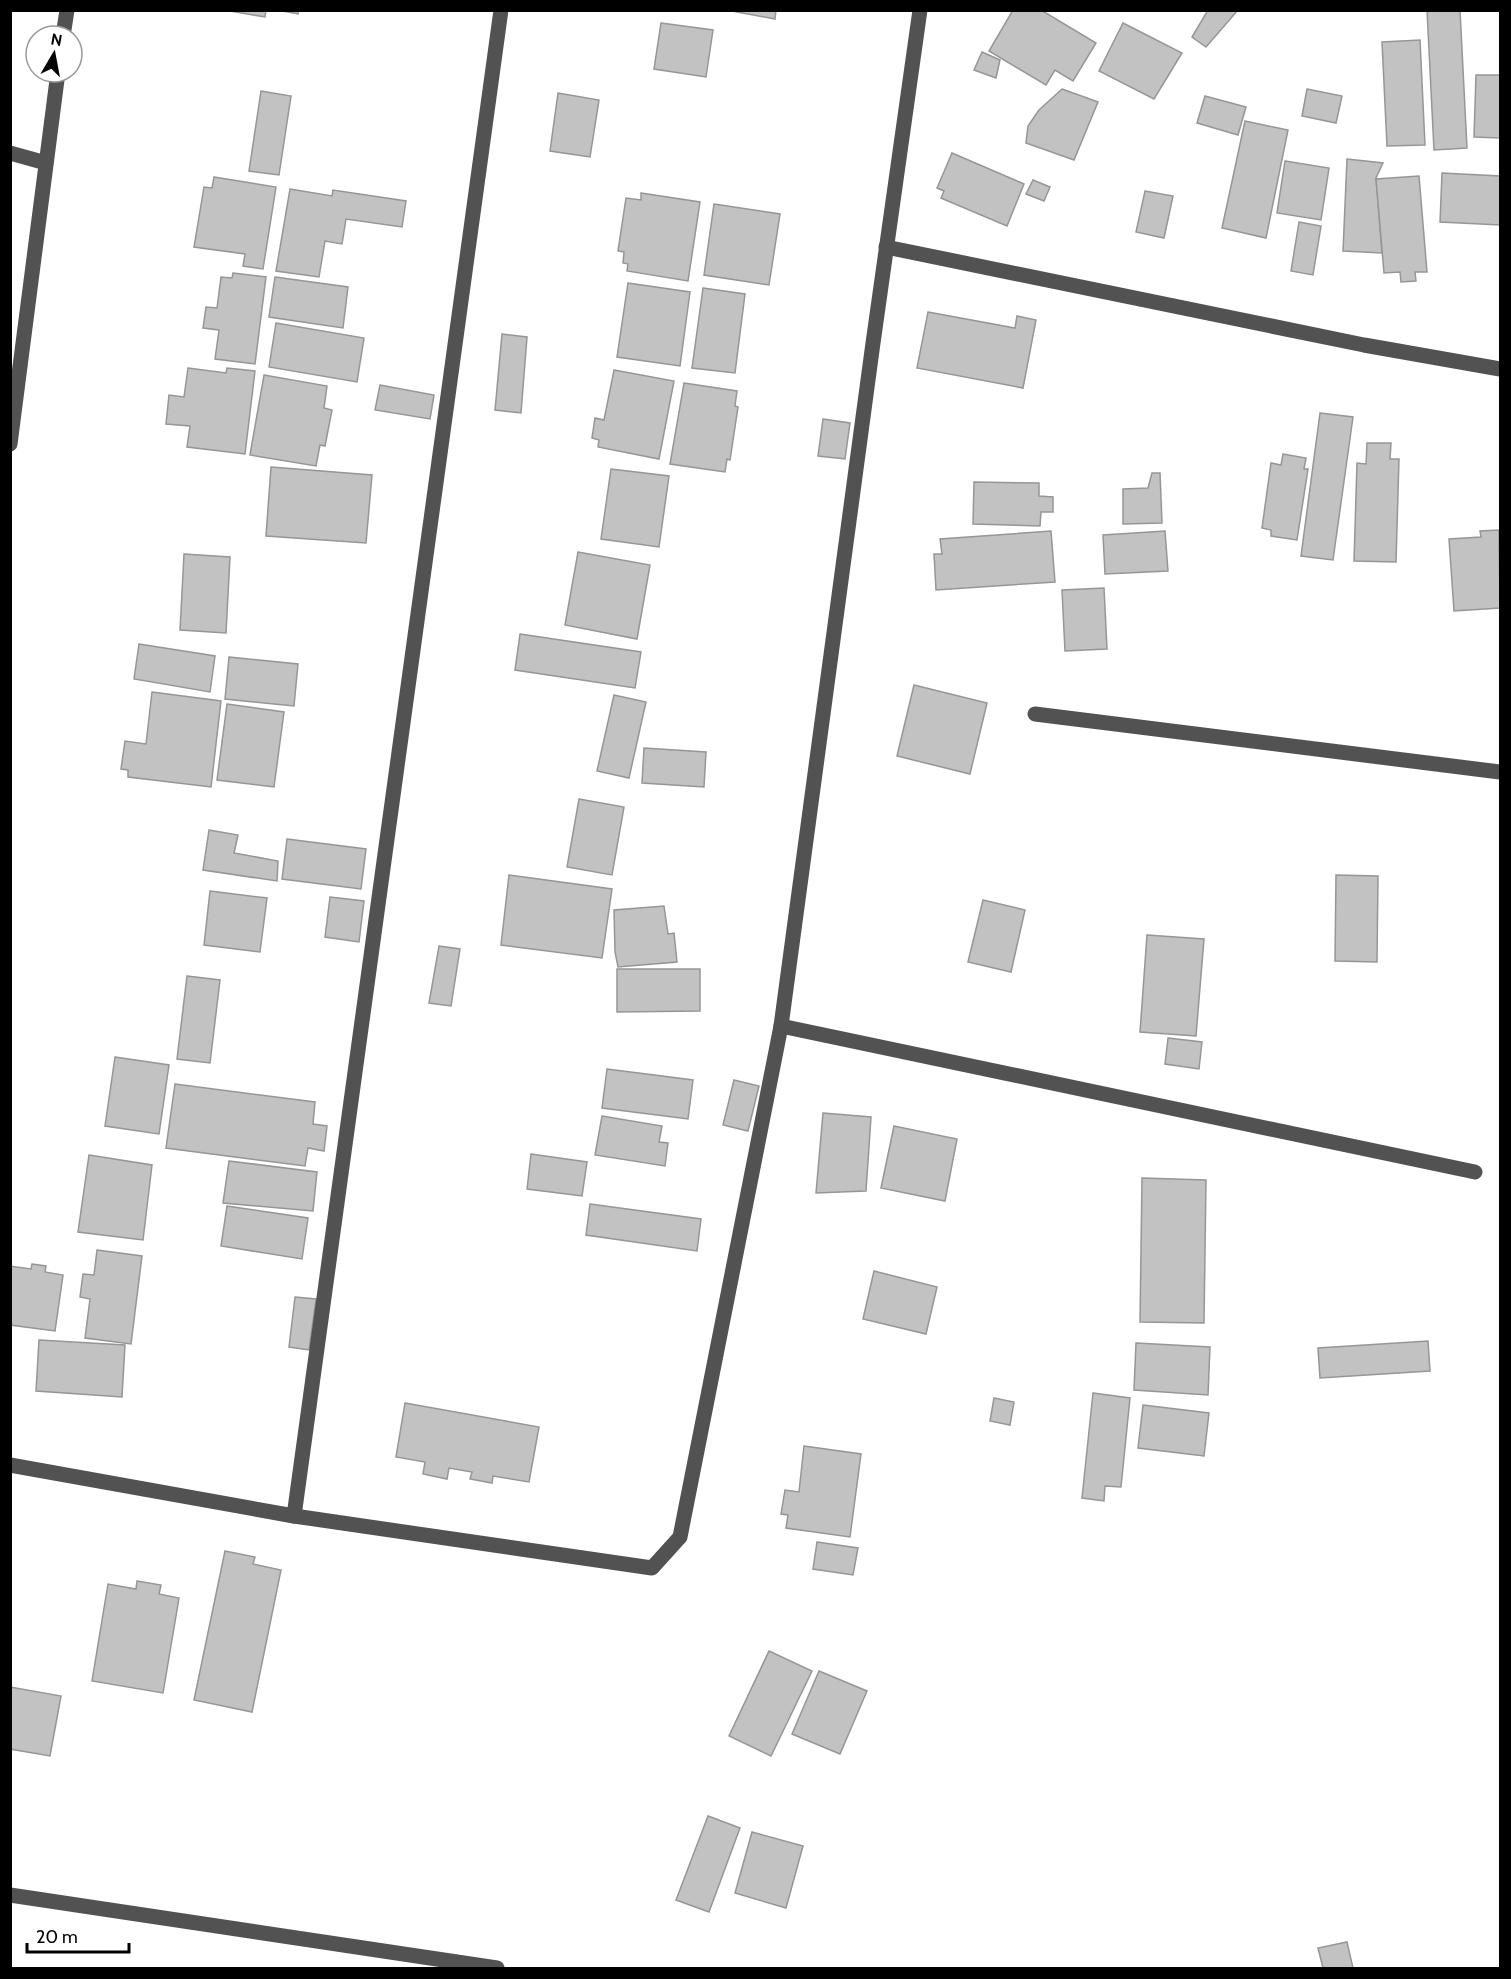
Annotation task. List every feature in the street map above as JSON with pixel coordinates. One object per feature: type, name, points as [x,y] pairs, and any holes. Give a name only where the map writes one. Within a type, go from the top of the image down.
[{"type":"street","points":[[294,1516],[501,10]]},
{"type":"street","points":[[10,1465],[294,1516],[652,1568],[680,1538],[781,1026],[920,10]]},
{"type":"street","points":[[10,444],[56,84]]},
{"type":"street","points":[[10,153],[46,163]]},
{"type":"street","points":[[886,247],[1364,345],[1500,369]]},
{"type":"street","points":[[1035,714],[1500,772]]},
{"type":"street","points":[[781,1026],[1475,1172]]},
{"type":"street","points":[[10,1895],[497,1968]]},
{"type":"building","points":[[224,10],[266,10],[265,17]]},
{"type":"building","points":[[277,10],[299,10],[298,14]]},
{"type":"building","points":[[726,10],[776,10],[775,19]]},
{"type":"building","points":[[1013,10],[1041,10],[1096,43],[1073,81],[1055,70],[1046,85],[989,51]]},
{"type":"building","points":[[1208,10],[1238,10],[1206,47],[1192,37]]},
{"type":"building","points":[[1427,10],[1460,10],[1467,148],[1434,150]]},
{"type":"building","points":[[661,23],[713,30],[706,77],[654,69]]},
{"type":"building","points":[[1123,23],[1182,53],[1154,99],[1099,71]]},
{"type":"building","points":[[1420,40],[1425,145],[1387,146],[1382,42]]},
{"type":"building","points":[[982,52],[1000,60],[996,78],[974,70]]},
{"type":"building","points":[[1476,75],[1500,75],[1500,138],[1474,137]]},
{"type":"building","points":[[1062,89],[1098,102],[1074,160],[1026,143],[1028,126],[1039,110]]},
{"type":"building","points":[[1307,89],[1342,96],[1336,123],[1302,116]]},
{"type":"building","points":[[261,91],[291,96],[279,175],[249,171]]},
{"type":"building","points":[[558,93],[599,100],[590,157],[550,151]]},
{"type":"building","points":[[1205,96],[1246,107],[1238,135],[1197,123]]},
{"type":"building","points":[[1245,121],[1288,130],[1266,238],[1222,228]]},
{"type":"building","points":[[952,153],[1024,184],[1007,226],[941,198],[944,191],[937,188]]},
{"type":"building","points":[[1347,159],[1383,163],[1376,178],[1382,253],[1343,251]]},
{"type":"building","points":[[1285,161],[1329,168],[1321,220],[1277,213]]},
{"type":"building","points":[[1442,173],[1500,176],[1500,225],[1440,222]]},
{"type":"building","points":[[1419,176],[1427,272],[1415,272],[1416,281],[1401,282],[1400,272],[1384,273],[1376,179]]},
{"type":"building","points":[[214,177],[276,187],[263,269],[243,266],[245,254],[194,247],[204,187],[212,188]]},
{"type":"building","points":[[1033,180],[1050,187],[1044,201],[1026,194]]},
{"type":"building","points":[[290,189],[332,196],[333,190],[406,201],[402,227],[346,219],[342,244],[325,241],[319,277],[276,271]]},
{"type":"building","points":[[1145,191],[1173,196],[1164,238],[1136,232]]},
{"type":"building","points":[[641,193],[700,202],[688,281],[627,271],[628,264],[623,263],[624,252],[618,251],[626,198],[641,200]]},
{"type":"building","points":[[714,204],[780,214],[769,285],[704,275]]},
{"type":"building","points":[[1299,222],[1321,226],[1313,275],[1291,271]]},
{"type":"building","points":[[233,273],[266,277],[255,364],[215,359],[219,330],[203,328],[206,307],[217,308],[221,277],[232,278]]},
{"type":"building","points":[[275,277],[348,287],[343,328],[269,317]]},
{"type":"building","points":[[628,283],[690,292],[680,366],[617,357]]},
{"type":"building","points":[[703,288],[745,294],[735,373],[692,368]]},
{"type":"building","points":[[928,312],[1015,328],[1017,316],[1036,320],[1023,388],[917,368]]},
{"type":"building","points":[[276,323],[364,338],[357,382],[269,367]]},
{"type":"building","points":[[502,334],[527,337],[521,413],[495,410]]},
{"type":"building","points":[[188,368],[226,373],[227,368],[255,371],[245,454],[187,447],[190,426],[166,424],[169,395],[184,397]]},
{"type":"building","points":[[614,370],[674,381],[659,459],[598,447],[599,440],[592,438],[595,418],[604,420]]},
{"type":"building","points":[[264,375],[327,386],[324,408],[332,410],[325,446],[320,445],[316,466],[250,455]]},
{"type":"building","points":[[684,383],[737,391],[735,406],[738,407],[730,460],[727,459],[725,472],[670,464]]},
{"type":"building","points":[[380,385],[434,395],[430,419],[375,410]]},
{"type":"building","points":[[1320,413],[1353,417],[1333,560],[1301,556]]},
{"type":"building","points":[[823,419],[850,423],[845,459],[818,456]]},
{"type":"building","points":[[1367,443],[1391,443],[1390,459],[1399,459],[1396,562],[1354,561],[1357,463],[1366,464]]},
{"type":"building","points":[[1283,454],[1306,458],[1304,469],[1308,469],[1297,540],[1271,536],[1271,530],[1262,528],[1271,463],[1281,465]]},
{"type":"building","points":[[271,467],[372,475],[366,543],[266,536]]},
{"type":"building","points":[[611,469],[669,476],[659,547],[601,539]]},
{"type":"building","points":[[1152,473],[1160,473],[1162,523],[1123,524],[1123,489],[1148,488]]},
{"type":"building","points":[[974,482],[1039,483],[1039,496],[1053,497],[1053,512],[1041,512],[1040,526],[973,524]]},
{"type":"building","points":[[1499,530],[1500,608],[1454,611],[1449,539],[1481,537],[1480,531]]},
{"type":"building","points":[[1051,531],[1055,582],[936,590],[934,554],[942,554],[940,539]]},
{"type":"building","points":[[1165,531],[1168,571],[1105,574],[1103,535]]},
{"type":"building","points":[[578,552],[650,565],[637,639],[565,625]]},
{"type":"building","points":[[184,554],[230,557],[226,633],[180,630]]},
{"type":"building","points":[[1104,588],[1107,649],[1065,651],[1062,590]]},
{"type":"building","points":[[520,634],[641,652],[635,688],[515,670]]},
{"type":"building","points":[[139,644],[215,656],[210,692],[134,679]]},
{"type":"building","points":[[229,657],[298,664],[294,706],[225,699]]},
{"type":"building","points":[[914,685],[987,703],[970,774],[897,756]]},
{"type":"building","points":[[152,692],[221,701],[211,787],[128,777],[128,770],[121,769],[125,741],[146,744]]},
{"type":"building","points":[[614,695],[646,702],[629,778],[597,771]]},
{"type":"building","points":[[227,704],[284,712],[274,787],[217,780]]},
{"type":"building","points":[[644,748],[706,752],[704,787],[642,783]]},
{"type":"building","points":[[579,799],[624,807],[612,875],[567,867]]},
{"type":"building","points":[[209,830],[238,835],[234,853],[278,861],[277,881],[203,870]]},
{"type":"building","points":[[287,839],[366,849],[361,889],[282,879]]},
{"type":"building","points":[[509,875],[612,889],[602,958],[501,945]]},
{"type":"building","points":[[1336,875],[1378,876],[1377,962],[1335,961]]},
{"type":"building","points":[[210,891],[267,898],[260,952],[204,945]]},
{"type":"building","points":[[330,897],[364,901],[359,942],[325,937]]},
{"type":"building","points":[[983,900],[1025,910],[1011,972],[968,962]]},
{"type":"building","points":[[664,906],[668,934],[674,933],[677,962],[618,967],[615,952],[614,910]]},
{"type":"building","points":[[1147,935],[1204,939],[1196,1036],[1140,1032]]},
{"type":"building","points":[[439,946],[460,949],[451,1006],[429,1003]]},
{"type":"building","points":[[617,969],[700,969],[700,1011],[617,1012]]},
{"type":"building","points":[[187,976],[220,980],[210,1063],[177,1059]]},
{"type":"building","points":[[1168,1038],[1202,1042],[1199,1069],[1165,1064]]},
{"type":"building","points":[[115,1057],[169,1065],[159,1134],[105,1126]]},
{"type":"building","points":[[607,1069],[693,1080],[688,1119],[602,1108]]},
{"type":"building","points":[[734,1080],[759,1086],[748,1131],[723,1125]]},
{"type":"building","points":[[175,1084],[315,1102],[313,1124],[327,1126],[324,1151],[308,1148],[305,1166],[166,1148]]},
{"type":"building","points":[[823,1113],[871,1117],[866,1191],[816,1193]]},
{"type":"building","points":[[602,1116],[662,1126],[659,1142],[668,1143],[665,1166],[595,1155]]},
{"type":"building","points":[[894,1126],[957,1139],[945,1201],[881,1188]]},
{"type":"building","points":[[531,1154],[587,1162],[582,1196],[527,1189]]},
{"type":"building","points":[[89,1155],[152,1165],[143,1240],[78,1232]]},
{"type":"building","points":[[229,1161],[317,1172],[313,1211],[223,1203]]},
{"type":"building","points":[[1142,1178],[1206,1180],[1204,1323],[1140,1322]]},
{"type":"building","points":[[590,1204],[701,1219],[697,1251],[586,1235]]},
{"type":"building","points":[[227,1206],[308,1218],[302,1259],[221,1246]]},
{"type":"building","points":[[97,1250],[142,1256],[131,1344],[85,1338],[90,1299],[80,1297],[83,1274],[94,1275]]},
{"type":"building","points":[[32,1264],[46,1266],[45,1272],[63,1275],[55,1331],[10,1325],[10,1266],[31,1269]]},
{"type":"building","points":[[874,1271],[937,1287],[926,1334],[863,1319]]},
{"type":"building","points":[[295,1297],[316,1299],[309,1350],[289,1347]]},
{"type":"building","points":[[39,1340],[125,1345],[122,1397],[36,1391]]},
{"type":"building","points":[[1428,1341],[1430,1371],[1320,1378],[1318,1348]]},
{"type":"building","points":[[1136,1343],[1210,1347],[1208,1395],[1134,1390]]},
{"type":"building","points":[[1093,1393],[1130,1398],[1121,1487],[1105,1486],[1104,1501],[1082,1498]]},
{"type":"building","points":[[994,1398],[1014,1402],[1010,1425],[990,1421]]},
{"type":"building","points":[[405,1403],[539,1427],[529,1482],[493,1476],[492,1483],[470,1479],[472,1472],[449,1468],[447,1479],[423,1474],[425,1462],[396,1457]]},
{"type":"building","points":[[1143,1405],[1209,1413],[1204,1456],[1138,1448]]},
{"type":"building","points":[[804,1446],[861,1454],[850,1537],[786,1528],[788,1515],[781,1514],[785,1490],[799,1492]]},
{"type":"building","points":[[817,1542],[858,1548],[853,1575],[813,1569]]},
{"type":"building","points":[[225,1551],[255,1557],[253,1564],[281,1570],[252,1712],[194,1700]]},
{"type":"building","points":[[137,1581],[161,1585],[159,1594],[179,1598],[163,1693],[92,1681],[108,1584],[136,1589]]},
{"type":"building","points":[[769,1651],[812,1671],[771,1756],[729,1736]]},
{"type":"building","points":[[819,1671],[867,1691],[840,1754],[792,1734]]},
{"type":"building","points":[[10,1687],[61,1696],[50,1756],[10,1749]]},
{"type":"building","points":[[708,1816],[740,1828],[709,1912],[676,1900]]},
{"type":"building","points":[[752,1832],[803,1846],[786,1908],[735,1893]]},
{"type":"building","points":[[1347,1942],[1353,1968],[1323,1968],[1318,1948]]}]
